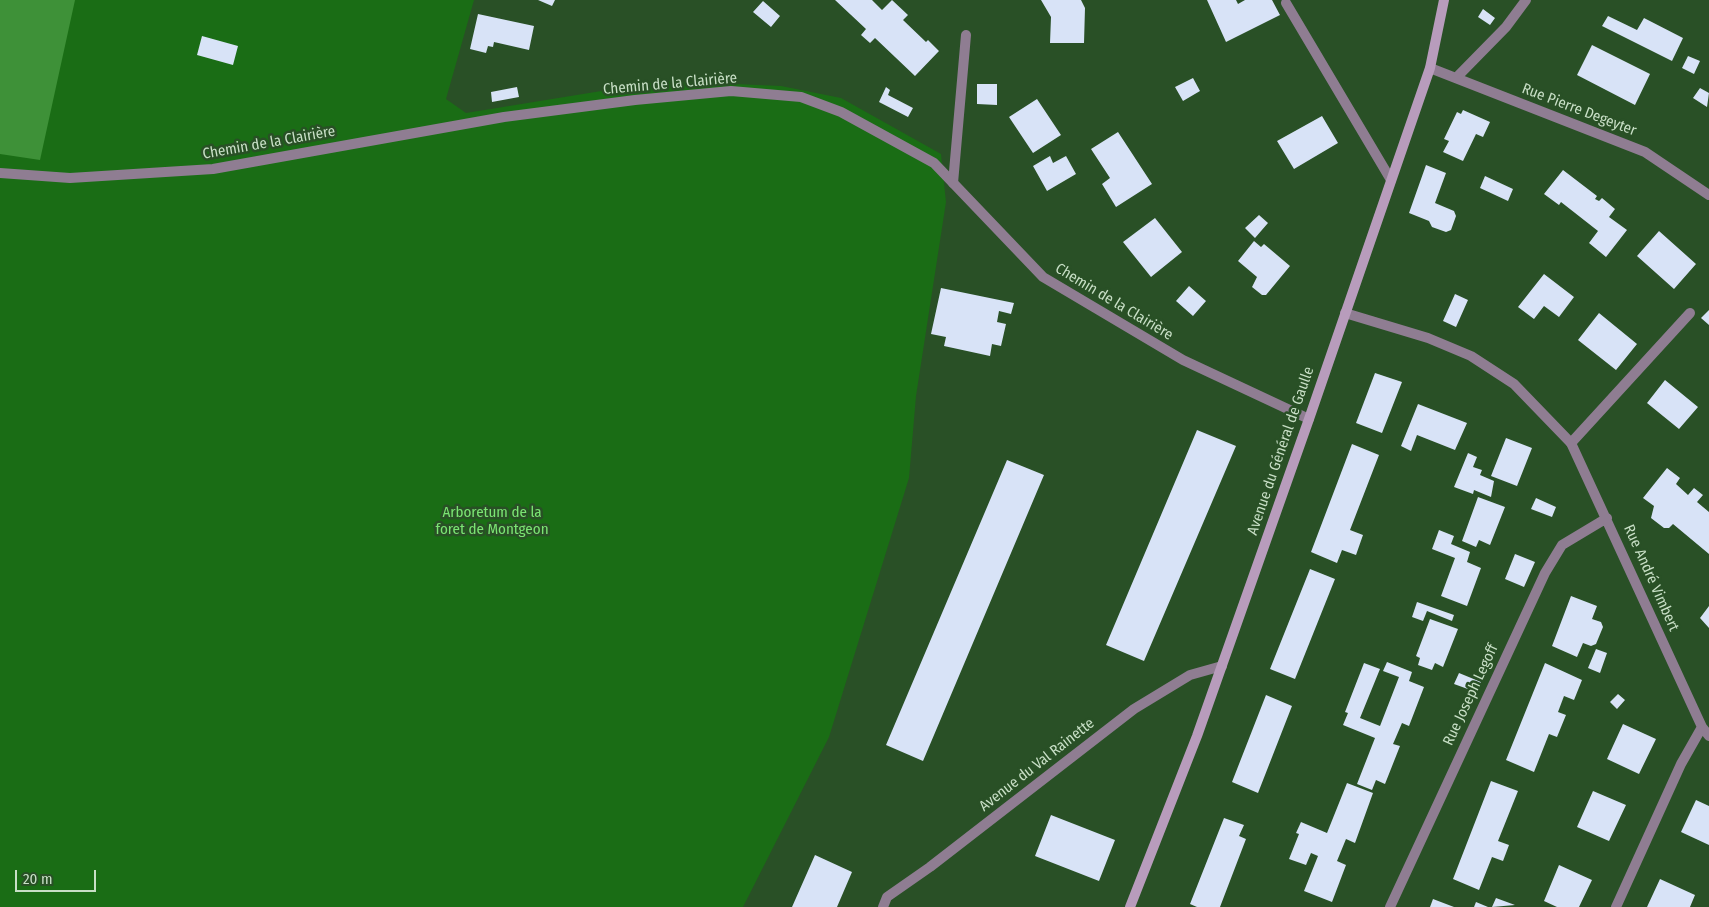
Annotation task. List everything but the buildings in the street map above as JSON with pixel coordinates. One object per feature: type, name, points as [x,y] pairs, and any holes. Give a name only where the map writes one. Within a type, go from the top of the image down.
[{"type":"street","name":"Avenue du Général de Gaulle","points":[[1130,907],[1222,666],[1309,419],[1430,68],[1444,0]]},
{"type":"street","points":[[1456,78],[1506,27],[1526,0]]},
{"type":"street","points":[[1286,3],[1391,180]]},
{"type":"street","points":[[953,183],[966,36]]},
{"type":"street","name":"Rue Pierre Degeyter","points":[[1430,68],[1645,152],[1709,195]]},
{"type":"street","name":"Chemin de la Clairière","points":[[0,173],[70,178],[213,168],[504,117],[635,100],[731,91],[801,97],[841,112],[934,163],[1043,277],[1183,360],[1309,419]]},
{"type":"street","name":"Rue André Vimbert","points":[[1345,313],[1428,338],[1471,356],[1514,384],[1571,443],[1702,727],[1709,736]]},
{"type":"street","points":[[1571,443],[1690,313]]},
{"type":"street","name":"Rue Joseph Legoff","points":[[1390,907],[1545,573],[1562,545],[1607,518]]},
{"type":"street","name":"Avenue du Val Rainette","points":[[883,907],[887,897],[930,867],[1134,709],[1190,675],[1222,666]]},
{"type":"street","points":[[1616,907],[1681,764],[1702,727]]},
{"type":"green space","name":"Arboretum de la foret de Montgeon","points":[[0,0],[474,0],[446,99],[466,113],[663,81],[781,86],[841,98],[941,154],[946,202],[916,396],[909,478],[829,737],[743,907],[0,907]]},
{"type":"green space","points":[[0,0],[75,0],[40,160],[0,154]]}]
